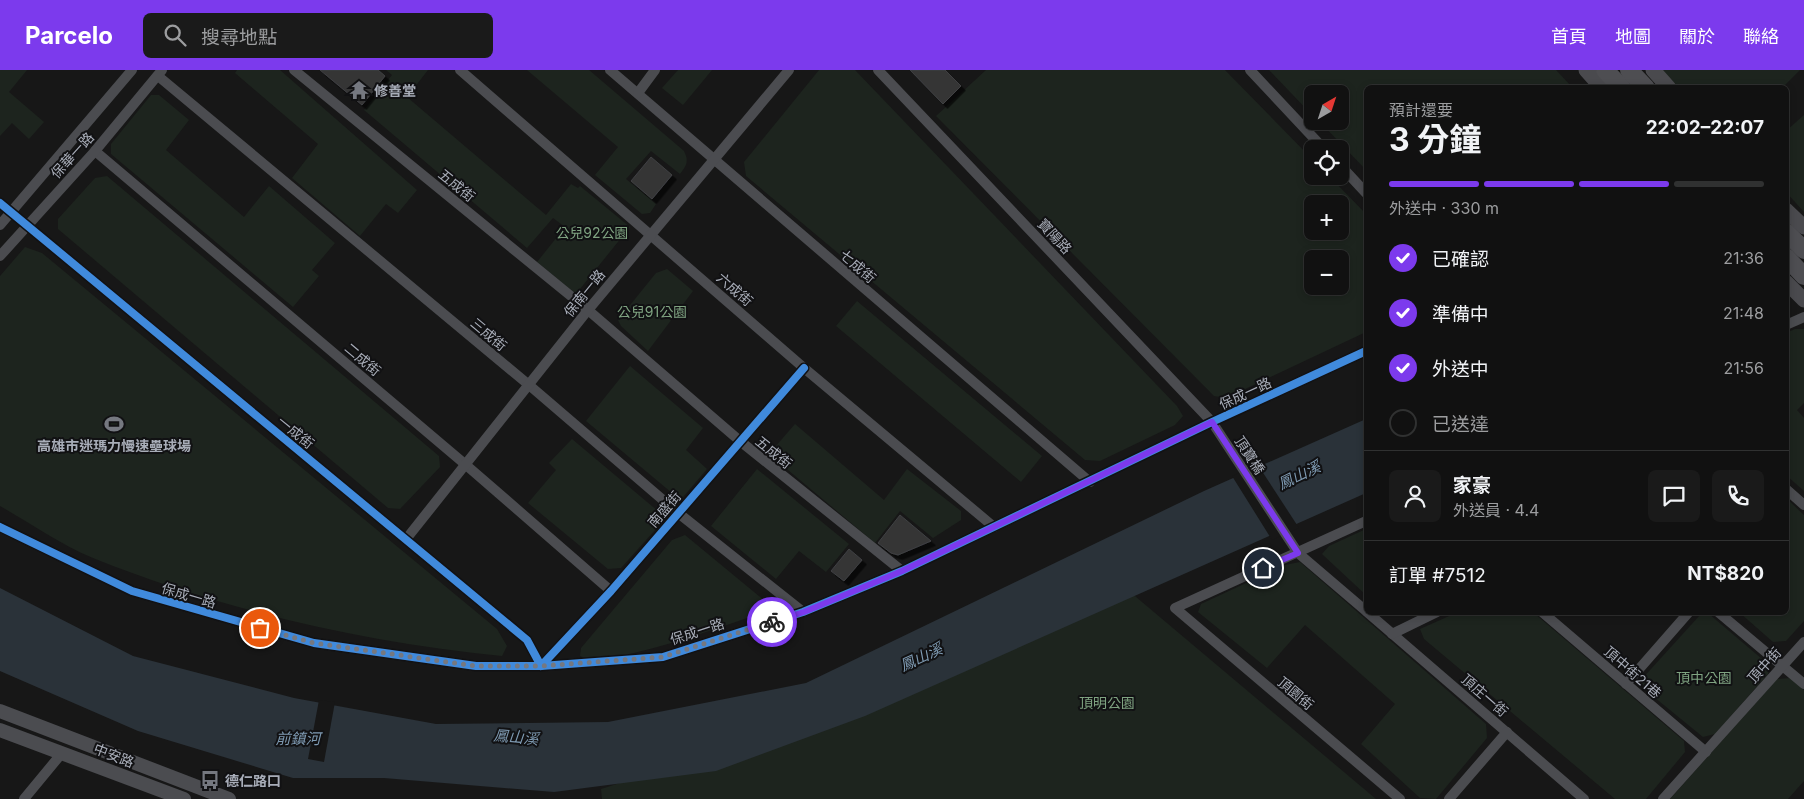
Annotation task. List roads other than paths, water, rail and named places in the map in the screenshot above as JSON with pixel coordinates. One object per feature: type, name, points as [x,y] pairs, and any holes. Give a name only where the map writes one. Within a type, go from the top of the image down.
[{"type":"highway","points":[[1605,70],[1619,85]]},
{"type":"highway","points":[[1629,70],[1643,85]]},
{"type":"highway","points":[[1789,235],[1804,250]]},
{"type":"highway","points":[[1789,260],[1804,276]]},
{"type":"main road","points":[[1586,70],[1599,85]]},
{"type":"main road","points":[[1653,70],[1666,85]]},
{"type":"main road","points":[[1789,213],[1804,227]]},
{"type":"street","name":"保華一路","points":[[0,225],[132,70]]},
{"type":"street","name":"五成街","points":[[294,70],[588,310],[740,441],[902,571]]},
{"type":"street","name":"六成街","points":[[460,70],[804,368],[994,527]]},
{"type":"street","name":"七成街","points":[[610,70],[1090,482]]},
{"type":"street","points":[[638,93],[655,70]]},
{"type":"street","name":"保南一路","points":[[407,538],[588,310],[789,70]]},
{"type":"street","name":"寶陽路","points":[[878,70],[1212,422]]},
{"type":"street","points":[[1250,70],[1316,140]]},
{"type":"street","name":"保華一路","points":[[0,256],[95,150],[160,73]]},
{"type":"street","name":"三成街","points":[[160,73],[677,512],[804,612]]},
{"type":"street","name":"二成街","points":[[95,150],[466,465],[610,591]]},
{"type":"street","points":[[1349,175],[1364,191]]},
{"type":"street","name":"一成街","points":[[0,203],[528,640],[541,666]]},
{"type":"street","points":[[1789,324],[1804,317]]},
{"type":"street","name":"保成一路","points":[[0,528],[132,591],[314,643],[476,666],[541,666],[663,657],[804,612],[902,571],[1212,422],[1364,352]]},
{"type":"street","name":"南盛街","points":[[541,666],[610,591],[804,368]]},
{"type":"street","name":"頂寶橋","points":[[1212,422],[1298,553]]},
{"type":"street","points":[[1789,492],[1804,506]]},
{"type":"street","points":[[1298,553],[1364,521]]},
{"type":"street","name":"頂園街","points":[[1298,553],[1175,608],[1400,799]]},
{"type":"street","name":"頂庄一街","points":[[1298,553],[1364,609]]},
{"type":"street","name":"頂庄一街","points":[[1370,615],[1584,799]]},
{"type":"street","points":[[1392,634],[1431,615]]},
{"type":"street","name":"頂中街21巷","points":[[1546,615],[1706,752]]},
{"type":"street","points":[[1626,684],[1686,615]]},
{"type":"street","points":[[1722,615],[1804,684]]},
{"type":"street","name":"頂中街","points":[[1663,799],[1804,642]]},
{"type":"street","name":"中安路","points":[[0,711],[229,799]]},
{"type":"street","name":"中安路","points":[[0,730],[184,799]]},
{"type":"street","points":[[1449,799],[1506,732]]},
{"type":"street","points":[[24,799],[62,753]]},
{"type":"water","name":"前鎮河","points":[[1364,420],[1364,494],[865,716],[716,771],[554,792],[384,778],[293,778],[138,731],[0,671],[0,588],[133,656],[294,698],[436,724],[608,722],[806,683],[1204,491]]},
{"type":"place","name":"修善堂","points":[[359,90]]},
{"type":"place","name":"高雄市迷瑪力慢速壘球場","points":[[114,424]]},
{"type":"place","name":"德仁路口","points":[[210,780]]},
{"type":"park label","name":"公兒92公園","points":[[592,232]]},
{"type":"park label","name":"公兒91公園","points":[[652,311]]},
{"type":"park label","name":"頂中公園","points":[[1704,677]]},
{"type":"park label","name":"頂明公園","points":[[1107,702]]},
{"type":"water label","name":"鳳山溪","points":[[1299,475]]},
{"type":"water label","name":"鳳山溪","points":[[921,657]]},
{"type":"water label","name":"鳳山溪","points":[[516,737]]}]
